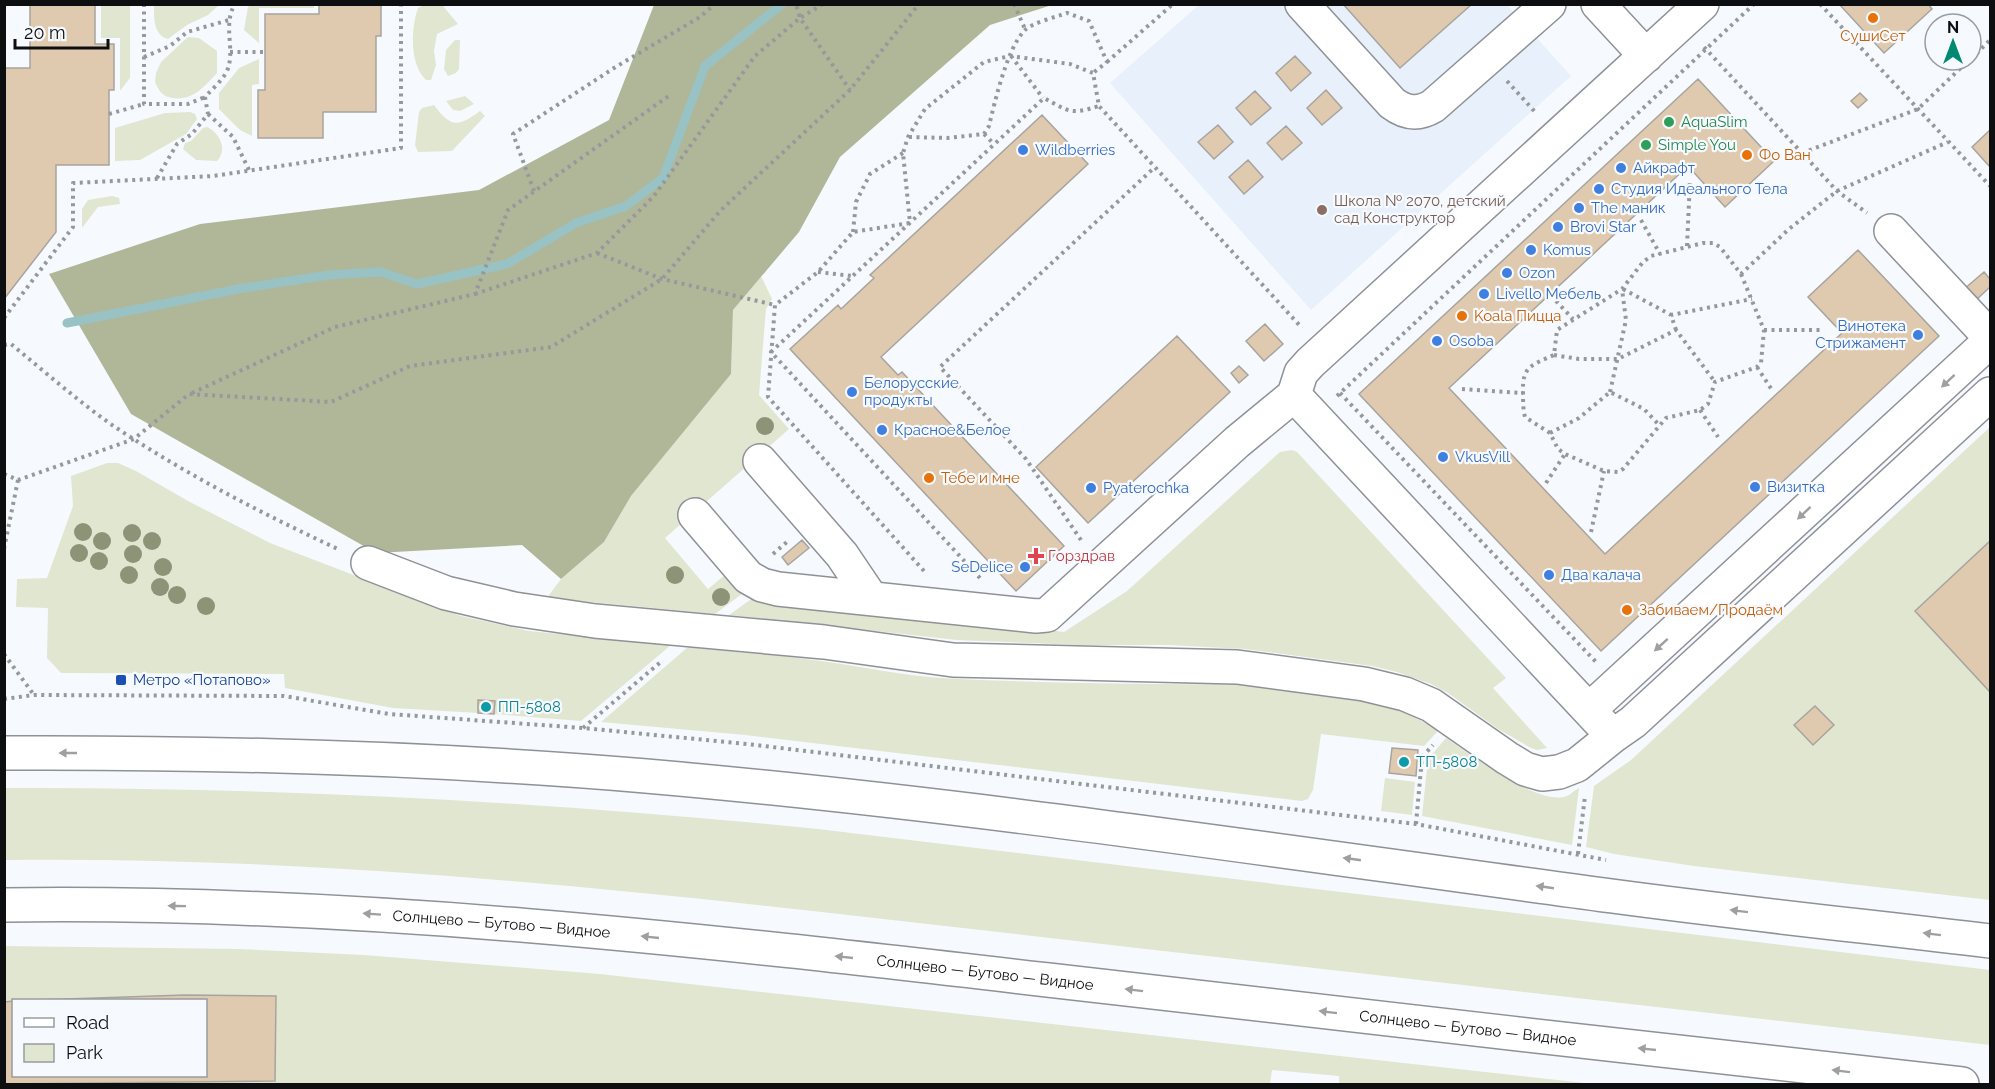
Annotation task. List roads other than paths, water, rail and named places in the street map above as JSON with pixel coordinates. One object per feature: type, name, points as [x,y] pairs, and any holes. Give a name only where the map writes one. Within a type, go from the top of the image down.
[{"type":"main road","points":[[1302,4],[1392,103],[1405,111],[1421,112],[1433,106],[1549,4]]},
{"type":"main road","points":[[1598,4],[1646,56]]},
{"type":"main road","points":[[1613,736],[1304,406],[1301,374],[1323,350],[1692,14]]},
{"type":"main road","points":[[1589,710],[1990,339],[1891,231]]},
{"type":"main road","points":[[368,563],[446,593],[514,609],[584,619],[824,642],[953,660],[1225,667],[1364,684],[1405,694],[1431,705],[1507,758],[1526,769],[1542,774],[1559,772],[1577,765],[1633,722],[1990,394]]},
{"type":"main road","points":[[695,516],[748,577],[762,585],[778,589],[1036,616],[1047,615],[1244,436],[1304,406]]},
{"type":"main road","points":[[760,461],[842,555],[872,598]]},
{"type":"main road","points":[[4,753],[321,757],[647,776],[867,798],[1322,855],[1628,898],[1990,941]]},
{"type":"main road","name":"Солнцево — Бутово — Видное","points":[[4,905],[94,904],[286,909],[470,920],[909,964],[1962,1084]]},
{"type":"waterway","points":[[67,323],[238,289],[328,275],[381,272],[417,284],[507,264],[576,223],[626,206],[663,178],[705,66],[782,4]]},
{"type":"place","name":"СушиСет","points":[[1873,18]]},
{"type":"place","name":"AquaSlim","points":[[1669,122]]},
{"type":"place","name":"Simple You","points":[[1646,145]]},
{"type":"place","name":"Wildberries","points":[[1023,150]]},
{"type":"place","name":"Фо Ван","points":[[1747,155]]},
{"type":"place","name":"Айкрафт","points":[[1621,168]]},
{"type":"place","name":"Студия Идеального Тела","points":[[1599,189]]},
{"type":"place","name":"The маник","points":[[1579,208]]},
{"type":"place","name":"Школа № 2070, детский сад Конструктор","points":[[1322,210]]},
{"type":"place","name":"Brovi Star","points":[[1558,227]]},
{"type":"place","name":"Komus","points":[[1531,250]]},
{"type":"place","name":"Ozon","points":[[1507,273]]},
{"type":"place","name":"Livello Мебель","points":[[1484,294]]},
{"type":"place","name":"Koala Пицца","points":[[1462,316]]},
{"type":"place","name":"Винотека Стрижамент","points":[[1918,335]]},
{"type":"place","name":"Osoba","points":[[1437,341]]},
{"type":"place","name":"Белорусские продукты","points":[[852,392]]},
{"type":"place","name":"Красное&Белое","points":[[882,430]]},
{"type":"place","name":"VkusVill","points":[[1443,457]]},
{"type":"place","name":"Тебе и мне","points":[[929,478]]},
{"type":"place","name":"Визитка","points":[[1755,487]]},
{"type":"place","name":"Pyaterochka","points":[[1091,488]]},
{"type":"place","name":"Горздрав","points":[[1036,556]]},
{"type":"place","name":"SeDelice","points":[[1025,567]]},
{"type":"place","name":"Два калача","points":[[1549,575]]},
{"type":"place","name":"Забиваем/Продаём","points":[[1627,610]]},
{"type":"place","name":"Метро «Потапово»","points":[[121,680]]},
{"type":"place","name":"ПП-5808","points":[[486,707]]},
{"type":"place","name":"ТП-5808","points":[[1404,762]]}]
